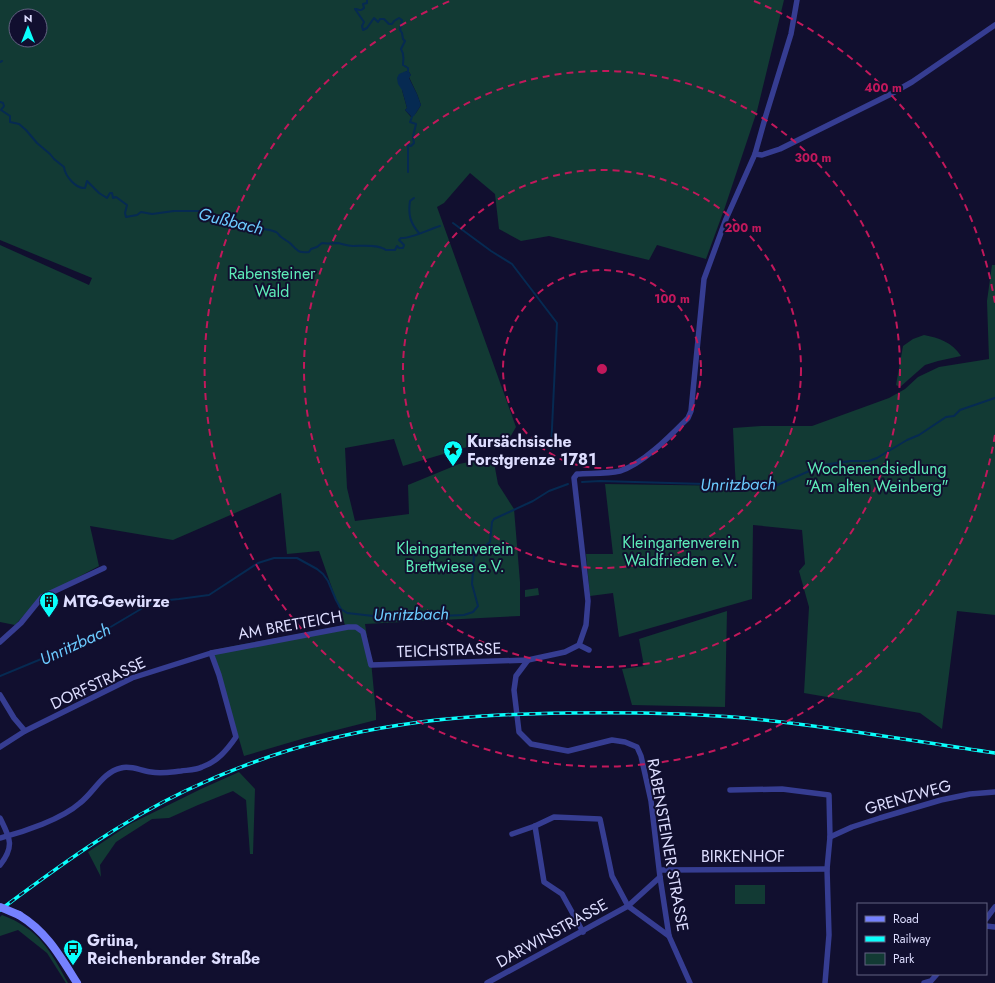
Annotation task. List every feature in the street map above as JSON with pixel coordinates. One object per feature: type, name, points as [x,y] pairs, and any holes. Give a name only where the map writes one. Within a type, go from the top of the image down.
[{"type":"main road","points":[[0,907],[19,915],[35,925],[52,944],[77,983]]},
{"type":"street","points":[[528,660],[564,652],[579,645],[586,625],[588,601],[574,478],[577,474],[609,472],[625,469],[641,461],[688,418],[691,411],[704,279],[726,219],[755,154],[792,34],[797,0]]},
{"type":"street","points":[[755,154],[762,156],[780,149],[889,95],[912,82],[995,25]]},
{"type":"street","points":[[0,642],[21,623],[42,597],[104,568]]},
{"type":"street","name":"AM BRETTEICH","points":[[211,653],[348,627],[356,627],[363,632],[371,665]]},
{"type":"street","points":[[579,645],[589,650]]},
{"type":"street","points":[[0,838],[9,836],[60,816],[80,804],[107,775],[118,769],[129,767],[165,773],[202,767],[215,760],[228,749],[236,737],[219,675],[211,653]]},
{"type":"street","name":"DORFSTRASSE","points":[[0,747],[25,731],[122,682],[211,653]]},
{"type":"street","name":"TEICHSTRASSE","points":[[371,665],[528,660]]},
{"type":"street","name":"RABENSTEINER STRASSE","points":[[528,660],[516,676],[514,690],[516,715],[520,732],[531,744],[568,751],[612,740],[625,742],[637,748],[646,772],[651,801],[669,936],[690,983]]},
{"type":"street","points":[[0,695],[14,718],[25,731]]},
{"type":"street","points":[[730,790],[782,789],[829,794],[829,935],[825,983]]},
{"type":"street","name":"GRENZWEG","points":[[830,837],[858,825],[941,800],[970,794],[995,792]]},
{"type":"street","points":[[512,834],[535,826],[554,817],[600,819],[612,876],[628,906]]},
{"type":"street","points":[[0,818],[9,836],[10,849],[6,858],[0,865]]},
{"type":"street","points":[[535,826],[544,882],[562,894],[583,932]]},
{"type":"street","name":"BIRKENHOF","points":[[660,870],[828,868]]},
{"type":"street","name":"DARWINSTRASSE","points":[[487,983],[583,932],[628,906],[660,877]]},
{"type":"street","name":"DARWINSTRASSE","points":[[628,906],[669,936]]},
{"type":"street","points":[[987,917],[995,907]]},
{"type":"street","points":[[924,983],[933,982]]},
{"type":"green space","name":"Rabensteiner Wald","points":[[0,0],[784,0],[757,111],[706,259],[657,245],[649,260],[549,236],[521,241],[499,229],[495,194],[470,173],[444,203],[437,207],[516,427],[509,439],[484,442],[403,466],[394,439],[345,448],[347,488],[355,521],[409,514],[408,485],[459,464],[493,457],[498,484],[514,509],[520,582],[520,616],[365,624],[371,661],[376,720],[305,738],[244,756],[213,650],[345,625],[319,551],[287,554],[281,493],[173,540],[90,526],[99,566],[41,597],[15,625],[0,622],[0,245],[89,285],[92,278],[0,240]],"holes":[[[406,71],[411,75],[409,77],[421,105],[416,113],[411,117],[405,110],[407,108],[402,90]]]},
{"type":"green space","points":[[992,265],[995,265],[995,615],[957,611],[942,729],[920,713],[804,693],[809,607],[799,571],[805,564],[802,530],[753,525],[752,599],[619,637],[613,593],[590,596],[586,554],[613,554],[605,484],[736,486],[733,428],[761,426],[812,426],[889,398],[905,389],[918,377],[939,367],[989,359],[987,301]]},
{"type":"green space","points":[[924,335],[945,341],[954,347],[961,356],[925,365],[900,387],[896,385],[903,346],[913,339]]},
{"type":"green space","points":[[538,588],[539,595],[525,597],[525,590]]},
{"type":"green space","points":[[727,611],[725,707],[632,705],[622,669],[644,666],[639,639]]},
{"type":"green space","points":[[239,772],[255,789],[253,854],[250,854],[246,800],[233,791],[169,818],[152,819],[116,842],[100,865],[101,877],[88,852],[130,824]]},
{"type":"green space","points":[[735,885],[765,885],[765,904],[735,904]]},
{"type":"green space","points":[[2,915],[25,927],[42,942],[55,960],[68,983],[66,983],[47,953],[18,930],[0,936],[0,917]]},
{"type":"water","points":[[406,71],[411,75],[409,78],[421,105],[412,117],[405,110],[407,108],[397,78],[399,74]]},
{"type":"waterway","points":[[367,0],[367,3],[363,4],[364,8],[360,10],[355,9],[364,22],[362,26],[363,30],[367,28],[374,18],[378,22],[380,19],[384,19],[389,24],[392,24],[399,18],[402,20],[400,30],[405,41],[401,49],[403,55],[403,65],[408,68],[408,72]]},
{"type":"waterway","name":"Gußbach","points":[[0,102],[3,103],[4,106],[1,110],[10,116],[10,122],[19,124],[26,130],[37,143],[64,167],[66,174],[75,184],[85,188],[87,181],[99,193],[107,198],[110,193],[112,193],[113,198],[116,197],[127,205],[125,213],[126,217],[137,215],[141,212],[152,214],[174,211],[198,211],[212,217],[238,221],[251,227],[276,232],[300,252],[309,252],[311,249],[322,243],[338,243],[351,246],[374,246],[386,250],[395,250],[397,246],[399,248],[403,248],[404,245],[399,240],[401,238],[415,235],[440,226]]},
{"type":"waterway","points":[[408,172],[408,145],[411,146],[414,143],[413,137],[416,124],[410,122],[412,117]]},
{"type":"waterway","points":[[414,198],[410,201],[409,210],[412,222],[419,233]]},
{"type":"waterway","points":[[453,223],[491,251],[512,264],[557,323],[551,449]]},
{"type":"waterway","name":"Unritzbach","points":[[582,482],[600,481],[740,485],[757,487],[775,486],[823,465],[851,461],[869,461],[877,458],[907,440],[919,435],[946,417],[954,416],[960,410],[995,398]]},
{"type":"waterway","name":"Unritzbach","points":[[0,676],[92,638],[146,606],[159,601],[209,595],[258,563],[274,558],[297,558],[317,569],[328,581],[341,609],[347,613],[391,618],[464,615],[473,612],[478,606],[472,584],[474,555],[490,542],[492,522],[494,519],[533,501],[549,491],[568,484]]},
{"type":"railway","points":[[0,910],[44,877],[113,831],[160,803],[210,779],[263,759],[317,742],[345,735],[400,725],[483,716],[525,714],[656,713],[701,715],[808,725],[995,753]]},
{"type":"place","name":"Kursächsische Forstgrenze 1781","points":[[453,467]]},
{"type":"place","name":"MTG-Gewürze","points":[[49,618]]},
{"type":"place","name":"Grüna, Reichenbrander Straße","points":[[73,966]]},
{"type":"park label","name":"Wochenendsiedlung \"Am alten Weinberg\"","points":[[877,477]]},
{"type":"park label","name":"Kleingartenverein Waldfrieden e.V.","points":[[681,551]]},
{"type":"park label","name":"Kleingartenverein Brettwiese e.V.","points":[[455,557]]}]
